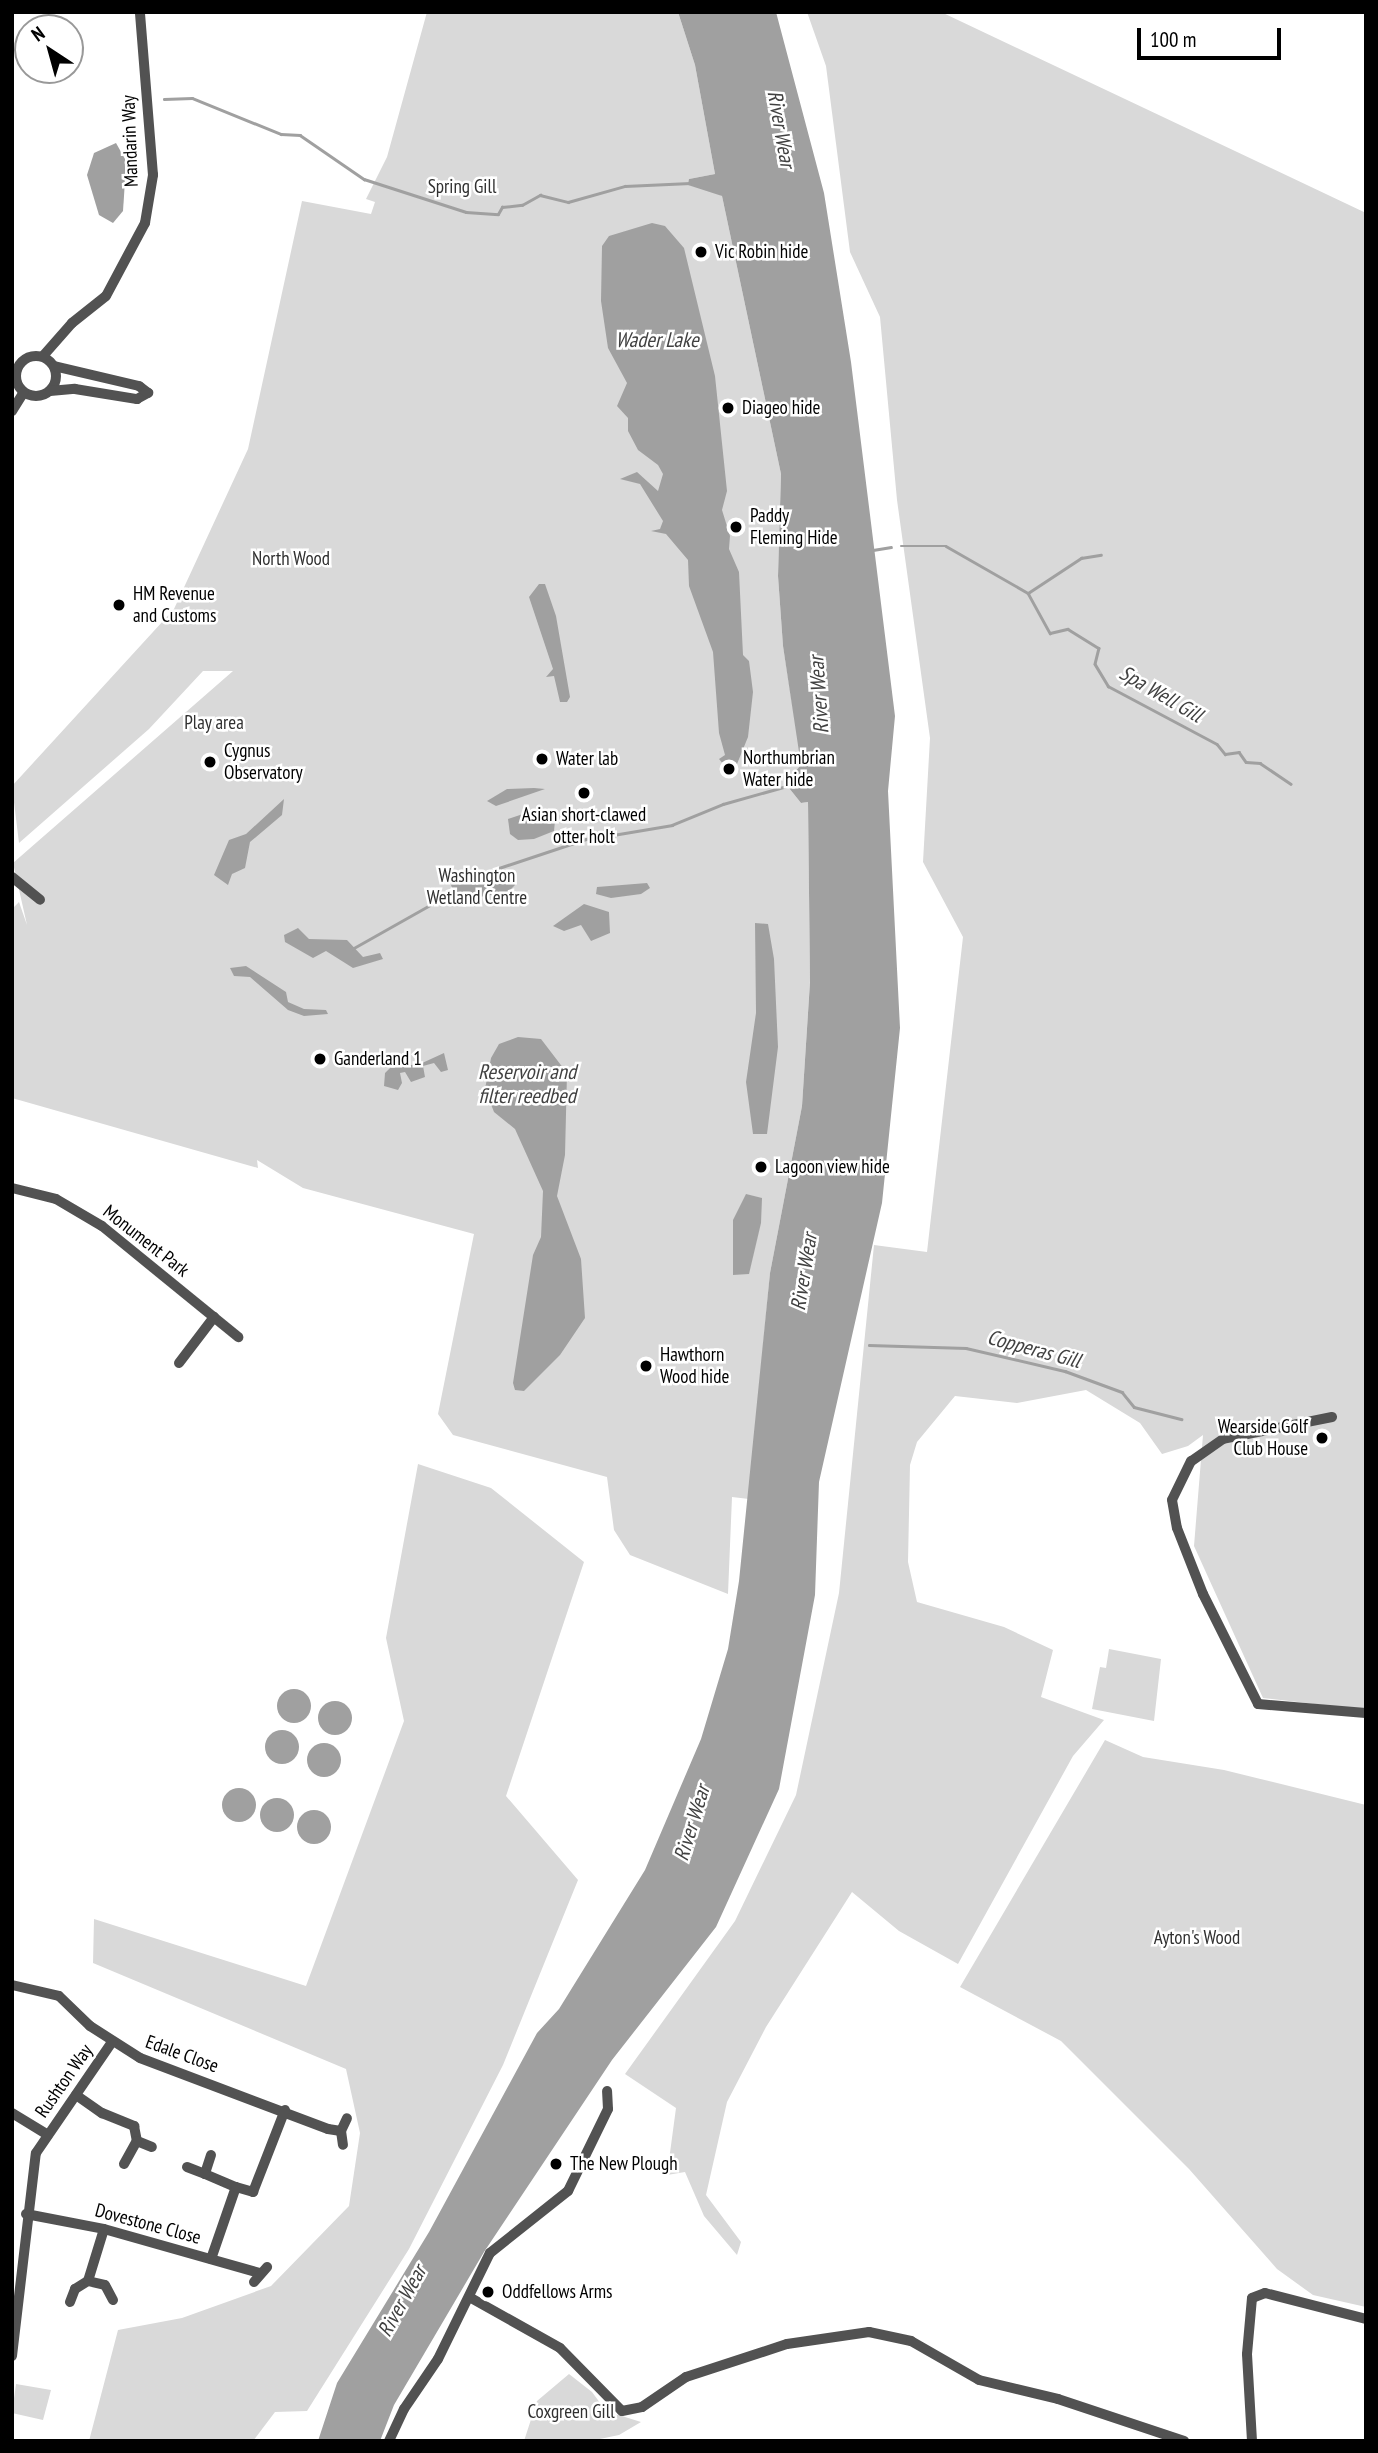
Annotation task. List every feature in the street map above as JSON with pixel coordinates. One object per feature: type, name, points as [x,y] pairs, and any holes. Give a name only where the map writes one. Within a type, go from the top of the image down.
[{"type":"street","name":"Mandarin Way","points":[[43,356],[72,323],[106,296],[145,223],[153,175],[140,12]]},
{"type":"street","points":[[43,356],[54,366],[139,386],[148,393],[137,399],[75,389],[50,391],[34,396],[24,392],[17,382],[17,369],[25,359],[43,356]]},
{"type":"street","points":[[50,391],[57,379],[54,366]]},
{"type":"street","points":[[12,411],[24,392]]},
{"type":"street","points":[[12,877],[40,900]]},
{"type":"street","name":"Monument Park","points":[[12,1188],[56,1199],[102,1226],[237,1337]]},
{"type":"street","points":[[179,1363],[214,1317]]},
{"type":"street","points":[[1332,1417],[1223,1439],[1191,1461],[1172,1500],[1177,1528],[1203,1594],[1258,1704],[1366,1713]]},
{"type":"street","name":"Edale Close","points":[[12,1985],[42,1988],[59,1996],[112,2042],[140,2059],[341,2131]]},
{"type":"street","name":"Rushton Way","points":[[13,2351],[31,2169],[48,2135],[112,2042]]},
{"type":"street","points":[[389,2441],[471,2298],[490,2253],[568,2191],[608,2109],[607,2091]]},
{"type":"street","points":[[76,2095],[102,2113],[134,2126],[136,2141],[124,2164]]},
{"type":"street","points":[[187,2166],[253,2192],[285,2110]]},
{"type":"street","points":[[12,2113],[48,2135]]},
{"type":"street","points":[[343,2145],[341,2131],[347,2118]]},
{"type":"street","points":[[136,2141],[152,2147]]},
{"type":"street","points":[[205,2174],[211,2155]]},
{"type":"street","points":[[211,2259],[236,2187]]},
{"type":"street","name":"Dovestone Close","points":[[26,2214],[104,2228],[260,2274]]},
{"type":"street","points":[[71,2302],[75,2289],[88,2281],[104,2228]]},
{"type":"street","points":[[88,2281],[105,2285],[113,2301]]},
{"type":"street","points":[[1252,2441],[1247,2354],[1252,2298],[1265,2292],[1366,2319]]},
{"type":"street","points":[[471,2298],[560,2348],[622,2412],[642,2407],[687,2377],[788,2344],[869,2332],[911,2341],[979,2380],[1058,2399],[1184,2441]]},
{"type":"green space","name":"Washington Wetland Centre","points":[[427,12],[678,12],[695,65],[715,174],[689,179],[722,196],[781,474],[778,576],[783,646],[802,765],[785,783],[801,803],[808,802],[810,981],[802,1106],[770,1273],[749,1499],[732,1497],[728,1594],[630,1555],[614,1530],[607,1477],[453,1435],[438,1414],[474,1234],[303,1188],[257,1160],[258,1168],[12,1098],[12,909],[19,902],[27,925],[13,863],[233,671],[203,671],[149,729],[19,843],[12,786],[174,609],[248,449],[302,201],[371,214],[375,202],[366,199],[387,157]]},
{"type":"green space","points":[[807,12],[941,12],[1366,213],[1366,1710],[1263,1698],[1194,1546],[1203,1435],[1188,1446],[1162,1454],[1140,1423],[1086,1390],[1017,1403],[955,1396],[917,1442],[910,1465],[908,1562],[917,1602],[1004,1627],[1053,1650],[1041,1697],[1104,1720],[1073,1756],[958,1964],[899,1931],[852,1892],[766,2027],[727,2102],[706,2195],[741,2242],[737,2255],[704,2216],[685,2172],[667,2175],[676,2108],[625,2074],[735,1921],[796,1795],[839,1593],[874,1245],[927,1252],[963,937],[923,862],[930,738],[897,500],[880,317],[850,252],[826,66]]},
{"type":"green space","points":[[418,1464],[491,1488],[584,1562],[506,1796],[578,1880],[503,2065],[409,2249],[307,2411],[275,2412],[253,2441],[89,2441],[118,2330],[182,2318],[271,2286],[349,2206],[360,2133],[346,2069],[93,1963],[94,1919],[306,1986],[404,1721],[386,1638]]},
{"type":"green space","points":[[1109,1649],[1161,1659],[1154,1721],[1092,1709],[1100,1667],[1106,1668]]},
{"type":"green space","name":"Ayton's Wood","points":[[1105,1740],[1143,1757],[1224,1770],[1366,1805],[1366,2307],[1313,2295],[1277,2269],[1189,2169],[1061,2041],[960,1987]]},
{"type":"green space","name":"Coxgreen Gill","points":[[569,2374],[592,2392],[606,2411],[641,2422],[619,2435],[590,2441],[524,2441],[537,2401]]},
{"type":"green space","points":[[16,2384],[51,2390],[43,2420],[12,2413]]},
{"type":"water","name":"River Wear","points":[[678,12],[776,12],[824,193],[851,362],[895,716],[888,791],[900,1028],[882,1203],[819,1482],[815,1595],[779,1789],[716,1927],[612,2060],[484,2252],[394,2405],[380,2441],[318,2441],[337,2383],[429,2232],[537,2033],[559,2009],[645,1870],[701,1739],[728,1649],[739,1581],[770,1273],[802,1106],[810,982],[808,802],[801,803],[785,783],[801,765],[783,646],[778,576],[781,474],[722,196],[688,185],[689,179],[715,174],[695,65]]},
{"type":"water","points":[[116,143],[125,159],[125,181],[123,211],[113,223],[99,215],[87,175],[94,153]]},
{"type":"water","name":"Wader Lake","points":[[652,223],[665,226],[684,248],[715,376],[727,491],[722,510],[730,536],[729,549],[739,572],[743,655],[749,661],[753,692],[748,737],[737,764],[723,764],[719,759],[725,755],[719,733],[713,652],[689,586],[688,560],[666,534],[651,531],[660,529],[663,521],[640,484],[620,479],[637,472],[658,491],[663,474],[658,465],[638,450],[628,431],[628,418],[617,406],[627,383],[608,348],[601,301],[602,246],[609,236]]},
{"type":"water","points":[[539,584],[545,584],[556,616],[570,697],[567,702],[560,702],[554,676],[546,677],[553,669],[529,597]]},
{"type":"water","points":[[507,789],[545,789],[496,806],[487,801]]},
{"type":"water","points":[[284,799],[282,815],[250,842],[245,868],[232,874],[228,885],[214,875],[229,840],[246,834]]},
{"type":"water","points":[[538,809],[556,810],[554,831],[534,839],[518,840],[510,834],[508,819]]},
{"type":"water","points":[[493,870],[510,870],[515,885],[508,892],[457,901],[451,885],[472,882]]},
{"type":"water","points":[[647,883],[650,888],[641,894],[611,898],[596,894],[597,887]]},
{"type":"water","points":[[584,904],[609,912],[610,933],[591,941],[581,925],[564,931],[553,926]]},
{"type":"water","points":[[755,923],[768,924],[774,959],[778,1047],[767,1134],[753,1134],[746,1082],[756,1013]]},
{"type":"water","points":[[298,928],[309,939],[347,940],[363,957],[380,953],[383,959],[353,968],[326,951],[313,958],[285,942],[284,935]]},
{"type":"water","points":[[246,966],[286,992],[288,1002],[304,1009],[326,1010],[328,1014],[304,1016],[288,1010],[250,977],[234,976],[230,968]]},
{"type":"water","name":"Reservoir and filter reedbed","points":[[518,1037],[541,1039],[567,1073],[565,1155],[557,1196],[581,1259],[585,1318],[560,1355],[524,1391],[515,1390],[513,1383],[533,1255],[541,1237],[543,1191],[515,1129],[494,1112],[485,1089],[491,1058],[499,1044]]},
{"type":"water","points":[[444,1053],[448,1070],[441,1072],[434,1063],[423,1066],[425,1077],[411,1082],[405,1072],[400,1073],[402,1083],[398,1090],[384,1086],[385,1073],[391,1067],[420,1064]]},
{"type":"water","points":[[746,1194],[762,1198],[761,1223],[749,1274],[733,1275],[733,1220]]},
{"type":"water","points":[[294,1689],[306,1694],[311,1706],[306,1718],[294,1723],[282,1718],[277,1706],[282,1694]]},
{"type":"water","points":[[335,1701],[347,1706],[352,1718],[347,1730],[335,1735],[323,1730],[318,1718],[323,1706]]},
{"type":"water","points":[[282,1730],[294,1735],[299,1747],[294,1759],[282,1764],[270,1759],[265,1747],[270,1735]]},
{"type":"water","points":[[324,1743],[336,1748],[341,1760],[336,1772],[324,1777],[312,1772],[307,1760],[312,1748]]},
{"type":"water","points":[[239,1788],[251,1793],[256,1805],[251,1817],[239,1822],[227,1817],[222,1805],[227,1793]]},
{"type":"water","points":[[277,1798],[289,1803],[294,1815],[289,1827],[277,1832],[265,1827],[260,1815],[265,1803]]},
{"type":"water","points":[[314,1810],[326,1815],[331,1827],[326,1839],[314,1844],[302,1839],[297,1827],[302,1815]]},
{"type":"waterway","points":[[164,99],[192,98],[281,134],[300,135],[364,179],[466,212],[498,214],[502,207],[522,205],[540,195],[568,202],[625,186],[690,183]]},
{"type":"waterway","name":"Spa Well Gill","points":[[901,546],[946,546],[1028,593],[1050,633],[1068,629],[1099,648],[1095,664],[1108,686],[1217,744],[1225,754],[1239,752],[1246,762],[1260,763],[1291,784]]},
{"type":"waterway","points":[[873,550],[891,547]]},
{"type":"waterway","points":[[1028,593],[1081,558],[1101,555]]},
{"type":"waterway","points":[[613,835],[672,825],[723,804],[787,786]]},
{"type":"waterway","points":[[493,870],[598,835]]},
{"type":"waterway","points":[[352,949],[453,892]]},
{"type":"waterway","name":"Copperas Gill","points":[[869,1345],[966,1348],[1065,1371],[1122,1392],[1134,1407],[1181,1419]]},
{"type":"place","name":"Vic Robin hide","points":[[701,252]]},
{"type":"place","name":"Diageo hide","points":[[728,408]]},
{"type":"place","name":"Paddy Fleming Hide","points":[[736,527]]},
{"type":"place","name":"HM Revenue and Customs","points":[[119,605]]},
{"type":"place","name":"Water lab","points":[[542,759]]},
{"type":"place","name":"Cygnus Observatory","points":[[210,762]]},
{"type":"place","name":"Northumbrian Water hide","points":[[729,769]]},
{"type":"place","name":"Asian short-clawed otter holt","points":[[584,793]]},
{"type":"place","name":"Ganderland 1","points":[[320,1059]]},
{"type":"place","name":"Lagoon view hide","points":[[761,1167]]},
{"type":"place","name":"Hawthorn Wood hide","points":[[646,1366]]},
{"type":"place","name":"Wearside Golf Club House","points":[[1322,1438]]},
{"type":"place","name":"The New Plough","points":[[556,2164]]},
{"type":"place","name":"Oddfellows Arms","points":[[488,2292]]},
{"type":"park label","name":"Spring Gill","points":[[462,187]]},
{"type":"park label","name":"North Wood","points":[[291,559]]},
{"type":"park label","name":"Play area","points":[[214,723]]}]
